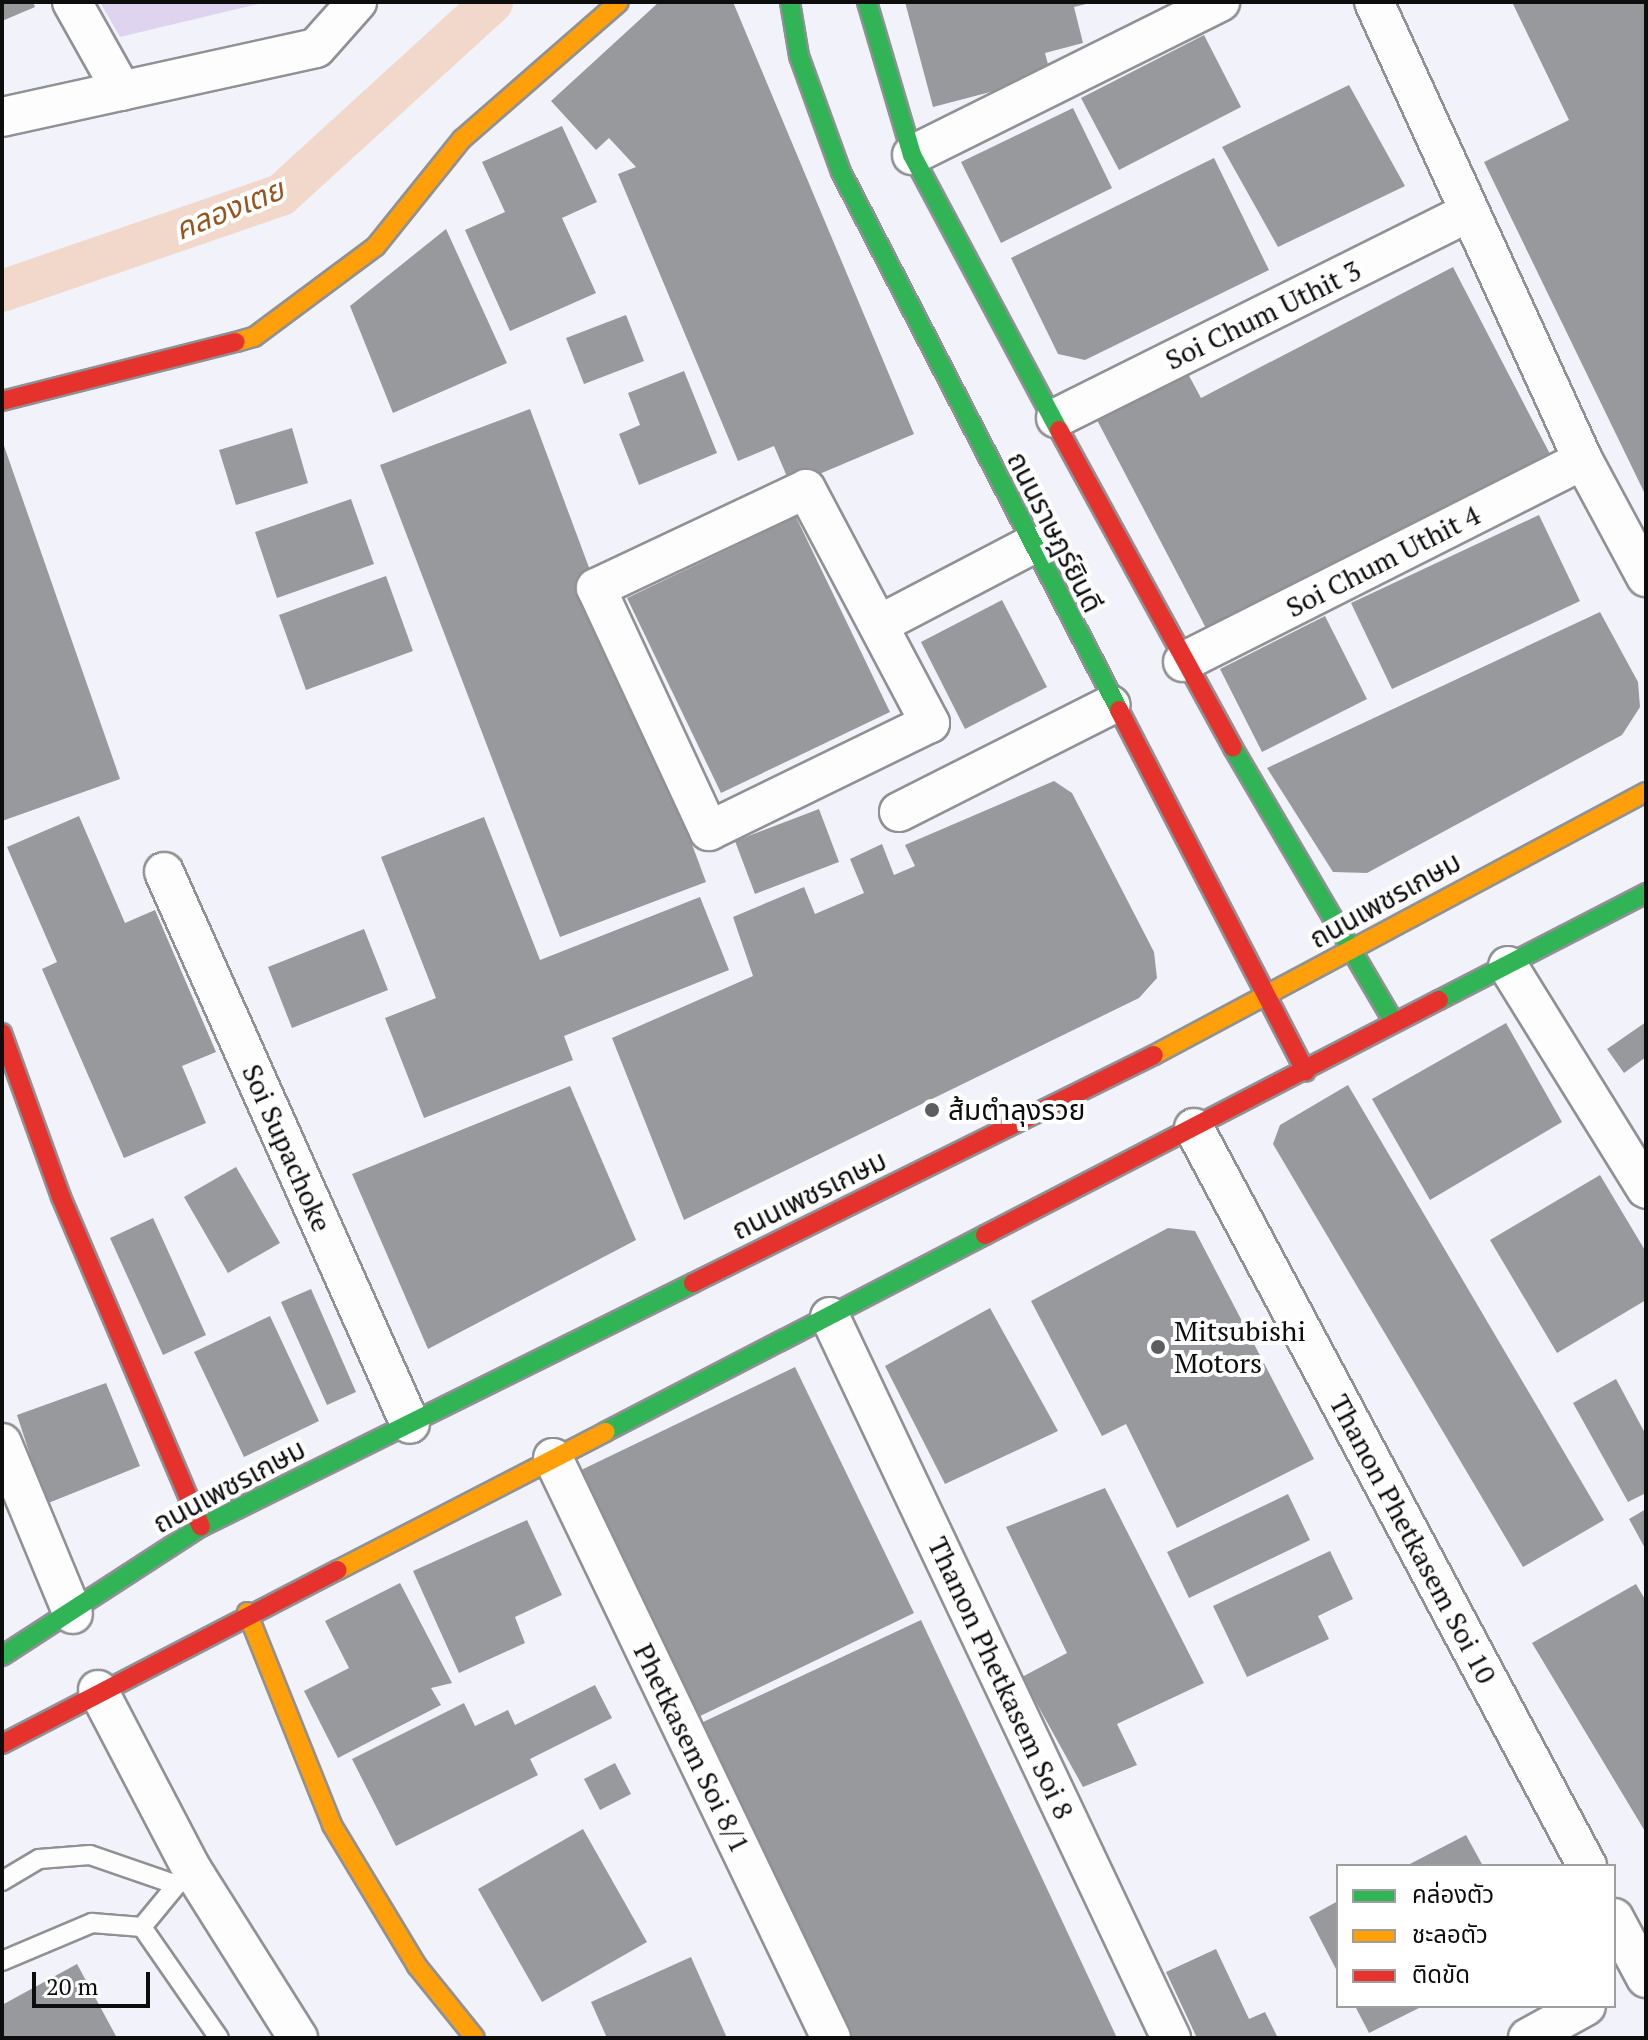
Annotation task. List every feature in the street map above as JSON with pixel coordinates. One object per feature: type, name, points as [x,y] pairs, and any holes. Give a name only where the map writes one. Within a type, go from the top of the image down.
[{"type":"main road","points":[[2,401],[254,337],[376,246],[462,139],[619,2]]},
{"type":"main road","name":"ถนนราษฎร์ยินดี","points":[[790,2],[799,56],[841,172],[1263,1001],[1306,1072]]},
{"type":"main road","name":"ถนนราษฎร์ยินดี","points":[[867,2],[912,155],[1056,418],[1183,662],[1394,1022]]},
{"type":"main road","name":"ถนนเพชรเกษม","points":[[2,1656],[73,1614],[201,1527],[1263,1001],[1350,949],[1646,792]]},
{"type":"main road","points":[[2,1744],[247,1612],[830,1317],[1646,893]]},
{"type":"main road","points":[[2,1033],[61,1197],[201,1527]]},
{"type":"main road","points":[[247,1612],[332,1825],[417,1966],[475,2038]]},
{"type":"street","points":[[72,2],[122,91]]},
{"type":"street","points":[[2,117],[316,48],[357,2]]},
{"type":"street","points":[[912,155],[1220,2]]},
{"type":"street","points":[[1374,2],[1583,460],[1646,577]]},
{"type":"street","name":"Soi Chum Uthit 3","points":[[1056,418],[1469,212]]},
{"type":"street","name":"Soi Chum Uthit 4","points":[[1183,662],[1583,460]]},
{"type":"street","points":[[806,489],[880,624],[930,723],[709,831],[596,588],[806,489]]},
{"type":"street","points":[[880,624],[1031,545]]},
{"type":"street","points":[[899,812],[1111,705]]},
{"type":"street","name":"Soi Supachoke","points":[[164,872],[410,1424]]},
{"type":"street","points":[[1508,966],[1646,1189]]},
{"type":"street","name":"Thanon Phetkasem Soi 10","points":[[1194,1128],[1586,1864]]},
{"type":"street","name":"Thanon Phetkasem Soi 8","points":[[830,1317],[1171,2038]]},
{"type":"street","points":[[2,1443],[73,1614]]},
{"type":"street","name":"Phetkasem Soi 8/1","points":[[553,1458],[831,2038]]},
{"type":"street","points":[[98,1690],[184,1876],[298,2038]]},
{"type":"street","points":[[1616,1924],[1635,1981]]},
{"type":"street","points":[[1528,2038],[1582,2008]]},
{"type":"lane","points":[[2,1881],[39,1859],[90,1855],[184,1876],[142,1927]]},
{"type":"lane","points":[[2,1961],[92,1923],[142,1927]]},
{"type":"lane","points":[[142,1927],[219,2038]]},
{"type":"shaded area","points":[[100,2],[267,2],[120,37]]},
{"type":"building","points":[[2,2],[33,2],[35,7],[2,21]]},
{"type":"building","points":[[659,2],[733,2],[914,434],[791,486],[774,446],[738,461],[618,174],[636,167],[609,138],[596,150],[551,101]]},
{"type":"building","points":[[905,2],[1090,3],[1074,7],[1083,43],[1045,53],[1051,76],[933,107]]},
{"type":"building","points":[[1512,2],[1646,2],[1646,496],[1484,162],[1569,120]]},
{"type":"building","points":[[1204,35],[1241,107],[1119,170],[1081,98]]},
{"type":"building","points":[[1349,85],[1405,186],[1278,247],[1222,147]]},
{"type":"building","points":[[1073,108],[1112,188],[1001,243],[961,162]]},
{"type":"building","points":[[562,126],[597,202],[562,218],[596,293],[510,331],[465,230],[505,212],[482,162]]},
{"type":"building","points":[[1214,158],[1269,270],[1085,360],[1058,354],[1011,258]]},
{"type":"building","points":[[446,229],[507,363],[393,413],[350,306]]},
{"type":"building","points":[[1453,267],[1550,454],[1208,632],[1097,420],[1187,372],[1201,398]]},
{"type":"building","points":[[626,315],[644,361],[584,384],[566,338]]},
{"type":"building","points":[[684,371],[717,453],[639,485],[619,434],[640,425],[628,393]]},
{"type":"building","points":[[530,409],[706,882],[560,937],[380,465]]},
{"type":"building","points":[[292,428],[308,483],[236,505],[219,450]]},
{"type":"building","points":[[2,440],[120,779],[2,821]]},
{"type":"building","points":[[351,499],[374,564],[277,598],[255,532]]},
{"type":"building","points":[[1539,515],[1580,601],[1392,689],[1351,603]]},
{"type":"building","points":[[796,517],[890,712],[721,793],[627,598]]},
{"type":"building","points":[[386,576],[413,651],[306,690],[279,615]]},
{"type":"building","points":[[1002,600],[1047,687],[965,729],[921,642]]},
{"type":"building","points":[[1600,612],[1638,682],[1640,707],[1622,735],[1367,873],[1333,872],[1267,768]]},
{"type":"building","points":[[1325,616],[1367,699],[1262,752],[1220,669]]},
{"type":"building","points":[[1054,781],[1072,793],[1154,952],[1157,978],[1139,998],[684,1220],[612,1038],[753,976],[733,917],[804,887],[815,914],[864,893],[850,859],[882,844],[894,875],[915,866],[905,845]]},
{"type":"building","points":[[819,809],[839,862],[755,894],[735,841]]},
{"type":"building","points":[[79,816],[125,923],[155,910],[216,1052],[182,1066],[206,1123],[124,1158],[42,969],[57,962],[7,847]]},
{"type":"building","points":[[484,817],[540,960],[700,897],[729,970],[564,1036],[573,1060],[424,1118],[385,1018],[436,998],[381,857]]},
{"type":"building","points":[[364,929],[388,990],[292,1028],[268,967]]},
{"type":"building","points":[[1646,1022],[1646,1057],[1624,1073],[1607,1049]]},
{"type":"building","points":[[1506,1023],[1562,1122],[1430,1200],[1372,1099]]},
{"type":"building","points":[[1348,1085],[1604,1520],[1523,1567],[1273,1144],[1280,1125]]},
{"type":"building","points":[[570,1086],[636,1240],[428,1349],[352,1174]]},
{"type":"building","points":[[236,1167],[280,1243],[228,1273],[184,1197]]},
{"type":"building","points":[[1600,1175],[1646,1252],[1646,1300],[1557,1353],[1490,1240]]},
{"type":"building","points":[[153,1218],[206,1335],[163,1355],[110,1238]]},
{"type":"building","points":[[1168,1228],[1195,1231],[1314,1459],[1177,1528],[1126,1424],[1102,1436],[1031,1301]]},
{"type":"building","points":[[311,1289],[356,1392],[327,1405],[281,1302]]},
{"type":"building","points":[[990,1308],[1058,1431],[945,1484],[885,1366]]},
{"type":"building","points":[[270,1316],[319,1421],[244,1457],[194,1352]]},
{"type":"building","points":[[795,1367],[914,1613],[696,1718],[577,1472]]},
{"type":"building","points":[[1616,1379],[1646,1435],[1646,1493],[1628,1502],[1573,1403]]},
{"type":"building","points":[[106,1383],[140,1466],[46,1504],[17,1415]]},
{"type":"building","points":[[1105,1488],[1204,1683],[1117,1724],[1137,1765],[1083,1787],[1022,1677],[1067,1653],[1006,1527]]},
{"type":"building","points":[[1288,1494],[1310,1540],[1189,1598],[1167,1552]]},
{"type":"building","points":[[1646,1509],[1646,1550],[1629,1519]]},
{"type":"building","points":[[527,1520],[562,1595],[515,1617],[525,1643],[459,1673],[413,1571]]},
{"type":"building","points":[[1330,1551],[1353,1599],[1318,1616],[1329,1639],[1247,1677],[1213,1606]]},
{"type":"building","points":[[400,1583],[452,1683],[431,1688],[441,1705],[338,1758],[304,1691],[349,1668],[325,1621]]},
{"type":"building","points":[[1636,1584],[1646,1601],[1646,1833],[1532,1643]]},
{"type":"building","points":[[921,1620],[1117,2038],[851,2038],[703,1722]]},
{"type":"building","points":[[595,1685],[612,1718],[530,1759],[538,1775],[396,1846],[352,1759],[464,1703],[475,1726],[508,1710],[515,1725]]},
{"type":"building","points":[[615,1763],[631,1794],[600,1810],[584,1779]]},
{"type":"building","points":[[583,1829],[647,1942],[542,2002],[478,1889]]},
{"type":"building","points":[[1466,1835],[1482,1864],[1410,1864]]},
{"type":"building","points":[[1336,1902],[1336,1969],[1309,1917]]},
{"type":"building","points":[[1216,1949],[1249,2019],[1265,2012],[1278,2038],[1197,2038],[1166,1972]]},
{"type":"building","points":[[691,1957],[727,2038],[607,2038],[591,2002]]},
{"type":"building","points":[[77,1964],[117,2038],[2,2038],[2,2005]]},
{"type":"building","points":[[1356,2008],[1419,2008],[1369,2033]]},
{"type":"waterway","name":"คลองเตย","points":[[2,291],[281,195],[492,2]]},
{"type":"traffic: fast","points":[[790,2],[799,56],[841,172],[1119,710]]},
{"type":"traffic: fast","points":[[867,2],[912,155],[1059,430]]},
{"type":"traffic: fast","points":[[1233,748],[1394,1022]]},
{"type":"traffic: fast","points":[[1439,1000],[1646,893]]},
{"type":"traffic: fast","points":[[605,1432],[985,1235]]},
{"type":"traffic: fast","points":[[2,1656],[201,1527],[693,1283]]},
{"type":"traffic: slow","points":[[236,342],[254,337],[376,246],[462,139],[619,2]]},
{"type":"traffic: slow","points":[[1154,1055],[1646,792]]},
{"type":"traffic: slow","points":[[338,1570],[605,1432]]},
{"type":"traffic: slow","points":[[247,1612],[332,1825],[417,1966],[475,2038]]},
{"type":"traffic: jam","points":[[2,401],[236,342]]},
{"type":"traffic: jam","points":[[1059,430],[1233,748]]},
{"type":"traffic: jam","points":[[1119,710],[1306,1072]]},
{"type":"traffic: jam","points":[[985,1235],[1439,1000]]},
{"type":"traffic: jam","points":[[2,1033],[61,1197],[201,1527]]},
{"type":"traffic: jam","points":[[693,1283],[1154,1055]]},
{"type":"traffic: jam","points":[[2,1744],[338,1570]]},
{"type":"place","name":"ส้มตำลุงรวย","points":[[932,1110]]},
{"type":"place","name":"Mitsubishi Motors","points":[[1158,1347]]}]
